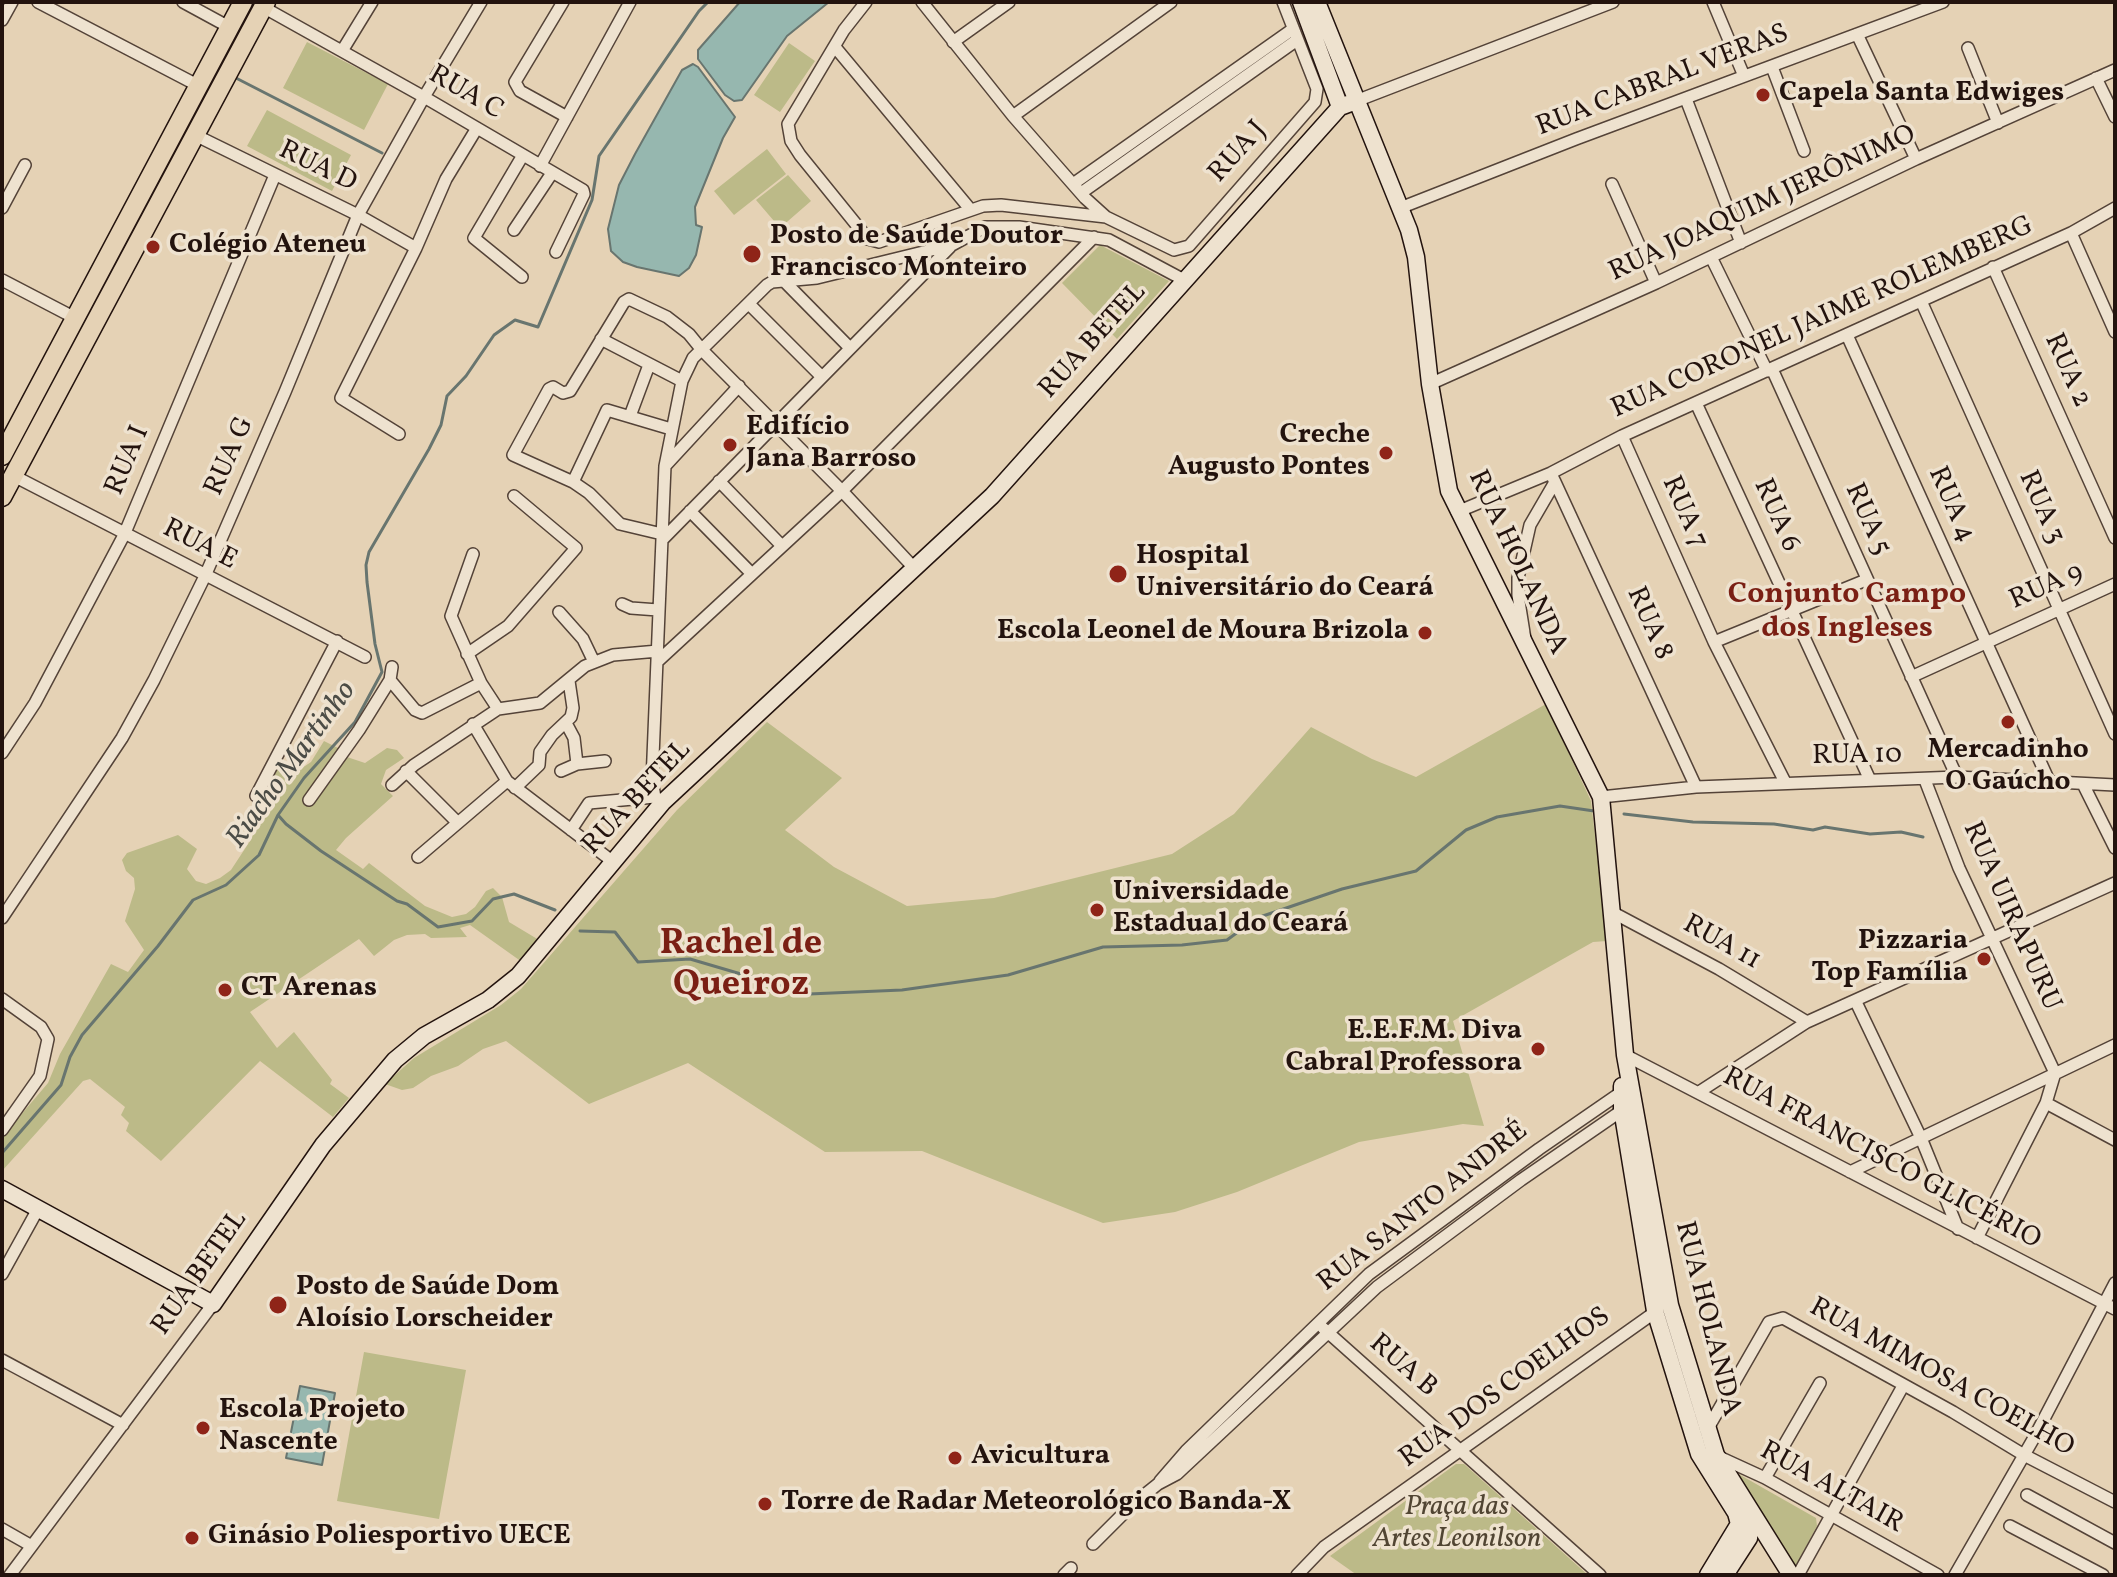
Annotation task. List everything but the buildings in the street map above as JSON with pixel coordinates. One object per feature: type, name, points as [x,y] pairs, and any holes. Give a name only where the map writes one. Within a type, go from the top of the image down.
[{"type":"main road","points":[[2,456],[243,2]]},
{"type":"main road","points":[[2,497],[265,4]]},
{"type":"main road","points":[[34,396],[52,406]]},
{"type":"main road","points":[[23,416],[41,426]]},
{"type":"street","points":[[2,20],[12,2]]},
{"type":"street","points":[[38,2],[199,86]]},
{"type":"street","points":[[183,2],[229,27]]},
{"type":"street","points":[[342,51],[372,2]]},
{"type":"street","name":"RUA G","points":[[2,918],[122,738],[154,680],[205,576],[358,215],[481,2]]},
{"type":"street","points":[[563,2],[515,82],[520,91],[567,117]]},
{"type":"street","points":[[540,166],[630,2]]},
{"type":"street","points":[[866,2],[844,30],[788,124],[788,134],[800,155],[873,242],[970,209],[1001,205],[1106,217]]},
{"type":"street","points":[[922,2],[1013,116],[1106,217]]},
{"type":"street","points":[[953,42],[1009,2]]},
{"type":"street","points":[[1013,116],[1171,2]]},
{"type":"street","points":[[1067,214],[1080,192],[1295,34],[1283,2]]},
{"type":"street","name":"RUA HOLANDA","points":[[1301,2],[1409,230],[1416,257],[1430,384],[1444,472],[1457,512],[1601,797],[1625,1055],[1626,1098],[1662,1308],[1698,1450],[1708,1472],[1736,1513],[1750,1521]]},
{"type":"street","name":"RUA HOLANDA","points":[[1317,2],[1348,104]]},
{"type":"street","points":[[1348,104],[1613,2]]},
{"type":"street","points":[[1713,2],[1744,76]]},
{"type":"street","name":"RUA CABRAL VERAS","points":[[1400,208],[1943,2]]},
{"type":"street","name":"RUA C","points":[[265,4],[584,193],[556,252]]},
{"type":"street","name":"RUA J","points":[[1106,217],[1174,250],[1189,246],[1312,108],[1317,89],[1295,34]]},
{"type":"street","points":[[1857,34],[1916,159]]},
{"type":"street","points":[[835,47],[970,209]]},
{"type":"street","points":[[1968,48],[1998,123]]},
{"type":"street","points":[[1772,67],[1804,151]]},
{"type":"street","name":"RUA JOAQUIM JERÔNIMO","points":[[1430,384],[2115,70]]},
{"type":"street","points":[[2096,78],[2115,117]]},
{"type":"street","points":[[1686,99],[1741,243]]},
{"type":"street","name":"RUA BETEL","points":[[10,1575],[213,1304],[323,1145],[395,1060],[424,1036],[488,1000],[518,976],[659,799],[992,496],[1184,280],[1348,104]]},
{"type":"street","points":[[399,434],[341,398],[416,248],[446,179],[477,128]]},
{"type":"street","name":"RUA D","points":[[195,135],[358,215],[416,248]]},
{"type":"street","points":[[522,277],[474,238],[523,155]]},
{"type":"street","points":[[2,208],[25,165]]},
{"type":"street","points":[[514,230],[552,173]]},
{"type":"street","name":"RUA I","points":[[2,753],[35,703],[124,535],[275,175]]},
{"type":"street","points":[[1612,184],[1656,283]]},
{"type":"street","name":"RUA CORONEL JAIME ROLEMBERG","points":[[1457,512],[1553,478],[1622,436],[2071,233],[2115,208]]},
{"type":"street","points":[[662,537],[952,245],[973,232],[997,226],[1109,240],[1184,280]]},
{"type":"street","points":[[2071,233],[2115,332]]},
{"type":"street","points":[[392,785],[406,771],[473,724],[498,709],[540,703],[594,662],[621,653],[658,656],[842,491],[1094,237]]},
{"type":"street","points":[[571,830],[589,803],[659,799],[652,781],[665,466],[682,381],[691,360],[767,285],[817,278],[952,245]]},
{"type":"street","name":"RUA 5","points":[[1711,257],[1769,370],[1957,777]]},
{"type":"street","name":"RUA 2","points":[[1993,267],[2115,538]]},
{"type":"street","points":[[2,280],[75,318]]},
{"type":"street","points":[[785,282],[850,348]]},
{"type":"street","points":[[662,537],[620,524],[589,493],[573,482],[513,455],[549,389],[553,387],[563,393],[570,391],[624,302],[629,299],[674,321],[915,569]]},
{"type":"street","name":"RUA 3","points":[[1921,301],[2115,734]]},
{"type":"street","points":[[749,304],[822,377]]},
{"type":"street","name":"RUA 4","points":[[1847,335],[2049,781]]},
{"type":"street","points":[[601,339],[682,381]]},
{"type":"street","points":[[630,416],[649,365]]},
{"type":"street","points":[[665,466],[739,386]]},
{"type":"street","name":"RUA 6","points":[[1696,403],[1870,780]]},
{"type":"street","points":[[573,482],[607,410],[671,429]]},
{"type":"street","name":"RUA 7","points":[[1622,436],[1714,642],[1785,782]]},
{"type":"street","name":"RUA E","points":[[14,476],[365,657]]},
{"type":"street","points":[[1526,647],[1517,588],[1523,550],[1534,516],[1553,478]]},
{"type":"street","name":"RUA 8","points":[[1553,478],[1696,787]]},
{"type":"street","points":[[719,481],[782,546]]},
{"type":"street","points":[[467,654],[508,626],[576,548],[514,496]]},
{"type":"street","points":[[690,511],[752,574]]},
{"type":"street","points":[[473,554],[451,616],[481,683],[498,709]]},
{"type":"street","points":[[1714,642],[1866,580]]},
{"type":"street","name":"RUA 9","points":[[1911,677],[2115,584]]},
{"type":"street","points":[[622,604],[631,608],[658,610]]},
{"type":"street","points":[[559,612],[583,639],[594,662]]},
{"type":"street","points":[[256,796],[337,641]]},
{"type":"street","points":[[309,800],[359,730],[390,680],[392,667]]},
{"type":"street","points":[[390,680],[415,710],[422,713],[481,683]]},
{"type":"street","points":[[418,857],[457,822],[539,765],[542,749],[571,717],[573,708],[569,681]]},
{"type":"street","points":[[566,723],[574,738],[577,764]]},
{"type":"street","points":[[473,724],[511,784],[612,861]]},
{"type":"street","points":[[561,771],[577,764],[605,761]]},
{"type":"street","points":[[406,771],[457,822]]},
{"type":"street","name":"RUA 10","points":[[1601,797],[1696,787],[1957,777],[2115,785]]},
{"type":"street","name":"RUA UIRAPURU","points":[[1925,780],[1959,868],[2055,1073]]},
{"type":"street","points":[[2083,784],[2115,848]]},
{"type":"street","points":[[1699,1092],[1807,1022],[2115,883]]},
{"type":"street","name":"RUA 11","points":[[1610,911],[1719,969],[1807,1022]]},
{"type":"street","points":[[2,999],[41,1027],[48,1039],[40,1076],[2,1130]]},
{"type":"street","points":[[1856,1002],[1921,1138],[1958,1229]]},
{"type":"street","points":[[1850,1172],[2115,1045]]},
{"type":"street","name":"RUA FRANCISCO GLICÉRIO","points":[[1625,1055],[2110,1306]]},
{"type":"street","points":[[1977,1238],[2046,1103],[2055,1073]]},
{"type":"street","name":"RUA SANTO ANDRÉ","points":[[1093,1544],[1158,1484],[1186,1451],[1369,1274],[1416,1238],[1626,1098]]},
{"type":"street","name":"RUA SANTO ANDRÉ","points":[[1158,1484],[1177,1474],[1377,1287],[1626,1098]]},
{"type":"street","points":[[2046,1103],[2115,1140]]},
{"type":"street","points":[[2,1189],[213,1304]]},
{"type":"street","points":[[2,1274],[38,1209]]},
{"type":"street","points":[[1955,1575],[2110,1306],[2115,1283]]},
{"type":"street","name":"RUA HOLANDA","points":[[1662,1308],[1716,1455],[1750,1521],[1791,1575]]},
{"type":"street","name":"RUA DOS COELHOS","points":[[1297,1575],[1324,1547],[1662,1308]]},
{"type":"street","name":"RUA MIMOSA COELHO","points":[[1707,1431],[1769,1322],[1777,1318],[1787,1319],[2024,1455],[2115,1502]]},
{"type":"street","name":"RUA B","points":[[1317,1322],[1600,1575]]},
{"type":"street","points":[[2,1360],[123,1425]]},
{"type":"street","points":[[1765,1478],[1820,1383]]},
{"type":"street","points":[[1798,1575],[1903,1386]]},
{"type":"street","name":"RUA ALTAIR","points":[[1698,1450],[1765,1478],[1938,1575]]},
{"type":"street","points":[[2027,1495],[2115,1543]]},
{"type":"street","points":[[1708,1575],[1750,1521]]},
{"type":"street","points":[[1725,1575],[1749,1538],[1750,1521]]},
{"type":"street","points":[[2010,1526],[2103,1575]]},
{"type":"street","points":[[2,1529],[30,1545]]},
{"type":"green space","points":[[307,42],[388,84],[364,130],[283,88]]},
{"type":"green space","points":[[789,43],[815,61],[780,112],[754,95]]},
{"type":"green space","points":[[267,110],[351,155],[332,191],[247,146]]},
{"type":"green space","points":[[767,149],[786,174],[734,215],[714,191]]},
{"type":"green space","points":[[788,175],[811,201],[780,228],[756,200]]},
{"type":"green space","points":[[1100,245],[1169,281],[1117,339],[1062,283]]},
{"type":"green space","points":[[1546,704],[1591,801],[1607,941],[1593,942],[1453,1021],[1484,1126],[1463,1124],[1359,1142],[1237,1192],[1175,1212],[1103,1223],[922,1151],[825,1152],[688,1063],[589,1104],[506,1041],[483,1049],[458,1066],[431,1076],[413,1088],[402,1090],[385,1084],[414,1058],[501,1005],[521,989],[677,810],[767,722],[842,778],[785,830],[834,867],[907,906],[994,898],[1172,854],[1234,814],[1311,727],[1372,759],[1416,777]]},
{"type":"green space","points":[[324,741],[342,750],[347,757],[365,763],[387,748],[397,750],[404,758],[386,770],[381,784],[393,796],[336,850],[363,869],[369,863],[425,906],[452,917],[466,914],[486,891],[493,888],[502,897],[509,922],[539,940],[522,962],[470,925],[460,928],[467,937],[407,935],[394,940],[374,956],[359,939],[250,1012],[277,1048],[294,1032],[332,1080],[330,1084],[349,1098],[333,1117],[260,1061],[161,1161],[126,1131],[129,1123],[121,1115],[125,1107],[90,1079],[83,1081],[2,1171],[2,1137],[48,1083],[60,1054],[111,964],[128,972],[144,950],[125,921],[135,889],[134,878],[126,871],[122,860],[127,853],[178,835],[197,849],[187,869],[196,881],[206,884],[220,878],[231,870],[250,841],[259,820],[261,804],[281,759],[302,768],[311,762]]},
{"type":"green space","points":[[364,1352],[466,1370],[439,1519],[337,1501]]},
{"type":"green space","name":"Praça das Artes Leonilson","points":[[1456,1464],[1464,1464],[1588,1575],[1357,1575],[1330,1556]]},
{"type":"green space","points":[[1735,1472],[1816,1518],[1817,1526],[1795,1567]]},
{"type":"water","points":[[740,2],[829,2],[787,36],[742,100],[734,101],[725,95],[698,59],[698,50]]},
{"type":"water","points":[[693,64],[735,117],[723,138],[695,207],[696,225],[702,227],[696,255],[689,268],[679,276],[623,262],[611,251],[608,229],[619,185],[682,70]]},
{"type":"water","points":[[300,1386],[335,1393],[322,1465],[286,1458]]},
{"type":"waterway","name":"Riacho Martinho","points":[[2,1153],[61,1085],[70,1057],[82,1035],[193,900],[226,885],[259,855],[278,815],[304,778],[355,722],[382,672],[367,582],[369,552],[429,449],[441,425],[447,396],[466,376],[494,335],[515,320],[538,327],[592,200],[599,156],[708,2]]},
{"type":"waterway","points":[[234,77],[382,153]]},
{"type":"waterway","points":[[580,931],[615,932],[638,962],[690,959],[809,994],[902,990],[1008,975],[1103,947],[1182,945],[1227,940],[1257,918],[1342,889],[1416,871],[1466,830],[1497,817],[1560,806],[1594,811]]},
{"type":"waterway","points":[[1624,814],[1693,822],[1774,824],[1813,830],[1825,827],[1870,834],[1901,832],[1923,837]]},
{"type":"waterway","points":[[278,815],[321,851],[397,901],[407,904],[438,927],[472,921],[493,899],[514,894],[555,910]]},
{"type":"place","name":"Capela Santa Edwiges","points":[[1763,95]]},
{"type":"place","name":"Colégio Ateneu","points":[[153,247]]},
{"type":"place","name":"Posto de Saúde Doutor Francisco Monteiro","points":[[752,254]]},
{"type":"place","name":"Edifício Jana Barroso","points":[[730,445]]},
{"type":"place","name":"Creche Augusto Pontes","points":[[1386,453]]},
{"type":"place","name":"Hospital Universitário do Ceará","points":[[1118,574]]},
{"type":"place","name":"Escola Leonel de Moura Brizola","points":[[1425,633]]},
{"type":"place","name":"Mercadinho O Gaúcho","points":[[2008,722]]},
{"type":"place","name":"Universidade Estadual do Ceará","points":[[1097,910]]},
{"type":"place","name":"Pizzaria Top Família","points":[[1984,959]]},
{"type":"place","name":"CT Arenas","points":[[225,990]]},
{"type":"place","name":"E.E.F.M. Diva Cabral Professora","points":[[1538,1049]]},
{"type":"place","name":"Posto de Saúde Dom Aloísio Lorscheider","points":[[278,1305]]},
{"type":"place","name":"Escola Projeto Nascente","points":[[203,1428]]},
{"type":"place","name":"Avicultura","points":[[955,1458]]},
{"type":"place","name":"Torre de Radar Meteorológico Banda-X","points":[[765,1504]]},
{"type":"place","name":"Ginásio Poliesportivo UECE","points":[[192,1538]]},
{"type":"district","name":"Conjunto Campo dos Ingleses","points":[[1847,613]]},
{"type":"district","name":"Rachel de Queiroz","points":[[741,966]]}]
